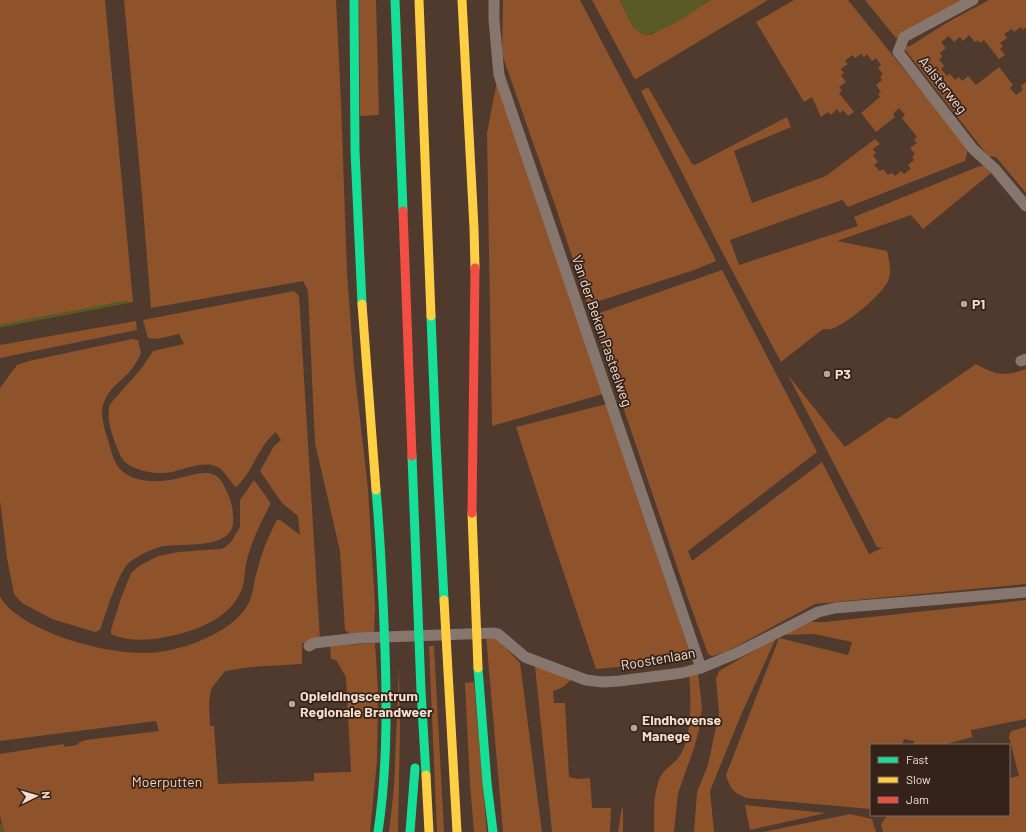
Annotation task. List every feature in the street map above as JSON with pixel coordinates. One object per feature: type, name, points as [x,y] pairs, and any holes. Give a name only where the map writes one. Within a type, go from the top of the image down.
[{"type":"highway","points":[[354,0],[354,101],[359,273],[376,488],[385,628],[387,724],[386,762],[383,799],[378,832]]},
{"type":"highway","points":[[395,0],[418,626],[429,832]]},
{"type":"highway","points":[[419,0],[436,443],[457,831]]},
{"type":"highway","points":[[462,0],[474,228],[475,315],[472,525],[477,643],[487,783],[493,832]]},
{"type":"highway","points":[[466,82],[472,30]]},
{"type":"highway","points":[[344,64],[354,101]]},
{"type":"highway","points":[[410,832],[421,691]]},
{"type":"street","name":"Van der Beken Pasteelweg","points":[[494,0],[494,20],[499,75],[701,668]]},
{"type":"street","name":"Aalsterweg","points":[[973,0],[904,37],[898,52],[973,149],[995,170],[1026,206]]},
{"type":"street","name":"Roostenlaan","points":[[309,646],[314,643],[342,640],[493,633],[498,634],[525,656],[586,680],[603,682],[682,673],[701,668],[738,653],[818,612],[835,608],[1026,592]]},
{"type":"green space","points":[[0,0],[105,0],[133,302],[0,325]]},
{"type":"green space","points":[[124,0],[336,0],[347,273],[354,367],[368,489],[375,605],[374,633],[351,635],[345,630],[340,551],[315,443],[308,291],[303,281],[151,308]]},
{"type":"green space","points":[[359,0],[376,0],[379,115],[360,116]]},
{"type":"green space","points":[[503,0],[580,0],[716,261],[694,270],[590,304],[587,302],[502,53]]},
{"type":"green space","points":[[592,0],[620,0],[633,27],[644,35],[652,34],[684,17],[711,0],[768,0],[636,79],[634,78]]},
{"type":"green space","points":[[794,0],[848,0],[968,149],[965,161],[848,207],[842,200],[730,240],[739,265],[858,226],[854,217],[980,166],[984,166],[991,173],[923,229],[911,215],[837,241],[887,251],[890,270],[888,281],[880,292],[866,306],[850,319],[834,328],[823,329],[781,362],[719,246],[641,91],[648,87],[692,164],[695,165],[787,117],[791,127],[734,151],[752,203],[826,176],[875,139],[880,144],[873,149],[876,153],[873,155],[878,162],[874,165],[880,171],[883,169],[888,175],[892,173],[895,176],[901,171],[904,174],[911,169],[908,165],[914,160],[912,157],[915,154],[910,148],[917,143],[914,140],[917,137],[902,118],[905,115],[899,108],[893,114],[895,117],[876,132],[861,113],[880,97],[878,94],[881,92],[876,85],[882,80],[880,77],[883,74],[878,68],[881,65],[876,58],[872,61],[867,54],[864,57],[861,54],[855,58],[852,55],[845,61],[848,64],[841,69],[844,73],[841,75],[846,82],[839,87],[842,90],[839,93],[854,112],[848,116],[843,110],[840,113],[837,109],[831,115],[828,112],[821,117],[812,97],[804,102],[756,22]]},
{"type":"green space","points":[[865,0],[967,0],[896,38]]},
{"type":"green space","points":[[989,0],[1026,0],[1026,27],[1023,30],[1021,27],[1014,32],[1012,29],[1004,34],[1007,38],[1000,43],[1003,46],[1000,49],[1005,55],[999,59],[984,40],[980,43],[978,40],[975,42],[969,35],[963,41],[960,37],[954,42],[949,36],[941,42],[946,48],[940,53],[942,57],[939,59],[944,66],[941,69],[947,76],[950,74],[955,80],[959,77],[962,81],[968,76],[976,85],[999,67],[1013,85],[1010,88],[1016,95],[1023,90],[1021,86],[1026,82],[1026,193],[996,157],[988,156],[903,47],[910,46],[948,22]]},
{"type":"green space","points":[[497,81],[603,394],[492,426],[487,133]]},
{"type":"green space","points":[[722,270],[817,452],[688,551],[692,561],[822,462],[869,554],[882,548],[877,547],[788,375],[845,447],[889,417],[897,419],[976,364],[989,371],[1000,374],[1019,372],[1026,369],[1026,584],[815,604],[726,652],[712,656],[708,654],[593,318],[594,315]]},
{"type":"green space","name":"Moerputten","points":[[294,291],[299,296],[320,640],[302,643],[302,664],[251,667],[225,671],[211,689],[209,703],[210,726],[214,726],[218,784],[314,781],[314,773],[351,772],[346,677],[336,660],[331,659],[330,646],[375,643],[378,691],[377,761],[370,832],[4,832],[0,816],[0,754],[63,744],[65,747],[77,745],[86,740],[159,731],[156,721],[0,741],[0,597],[11,610],[28,622],[43,630],[78,642],[114,651],[131,653],[171,650],[198,642],[211,636],[234,621],[242,613],[251,597],[262,555],[277,520],[280,520],[300,535],[298,516],[282,503],[260,471],[274,446],[281,440],[276,432],[265,444],[247,474],[236,487],[223,471],[212,465],[197,466],[166,473],[148,472],[135,468],[125,462],[122,458],[115,443],[109,414],[110,404],[141,369],[153,351],[184,344],[179,334],[157,339],[148,338],[143,320]]},
{"type":"green space","points":[[136,321],[137,330],[0,358],[0,345]]},
{"type":"green space","points":[[132,339],[138,340],[141,354],[131,370],[109,392],[104,402],[102,412],[104,428],[116,463],[125,473],[139,480],[164,481],[200,473],[215,475],[223,484],[230,500],[233,512],[233,524],[229,533],[223,538],[213,542],[160,547],[137,557],[130,562],[121,574],[117,583],[100,630],[95,632],[52,619],[22,603],[14,594],[7,558],[0,500],[0,388],[17,365],[29,361]]},
{"type":"green space","points":[[607,404],[689,650],[691,658],[685,661],[596,669],[516,427]]},
{"type":"green space","points":[[254,480],[270,502],[270,505],[250,549],[241,591],[230,608],[222,615],[204,625],[167,637],[135,640],[126,639],[111,634],[121,598],[131,573],[139,566],[158,556],[179,552],[224,548],[231,542],[240,527],[240,500]]},
{"type":"green space","points":[[1026,600],[1026,719],[971,730],[972,737],[947,744],[914,744],[914,741],[904,739],[902,744],[870,744],[870,809],[747,798],[738,794],[731,787],[726,775],[779,638],[848,655],[852,642],[814,634],[782,635],[811,622],[825,622]]},
{"type":"green space","points":[[486,635],[498,640],[520,663],[542,832],[503,832]]},
{"type":"green space","points":[[776,638],[741,715],[710,791],[714,832],[694,832],[697,792],[708,765],[719,713],[716,679],[719,671]]},
{"type":"green space","points":[[429,646],[434,646],[444,832],[437,832]]},
{"type":"green space","points":[[535,666],[571,680],[563,687],[553,691],[554,703],[565,703],[569,777],[578,779],[590,778],[592,808],[611,808],[610,832],[552,832]]},
{"type":"green space","points":[[399,667],[400,727],[398,832],[389,832],[394,787]]},
{"type":"green space","points":[[689,673],[698,673],[702,708],[699,730],[678,793],[674,832],[654,832],[655,799],[660,776],[677,760],[684,749],[687,739],[690,716]]},
{"type":"green space","points":[[474,682],[487,832],[474,832],[465,683]]},
{"type":"green space","points":[[1026,727],[1026,832],[883,832],[881,824],[888,816],[1010,816],[1010,778],[1019,776],[1009,737],[1011,731]]},
{"type":"green space","points":[[745,805],[826,813],[750,830]]},
{"type":"green space","points":[[622,807],[623,832],[618,832]]},
{"type":"green space","points":[[850,814],[872,819],[876,832],[763,832]]},
{"type":"shaded area","points":[[620,0],[711,0],[669,26],[643,35],[633,27]]},
{"type":"waterway","points":[[0,326],[126,302]]},
{"type":"waterway","points":[[0,825],[2,832]]},
{"type":"traffic: fast","points":[[354,0],[355,151],[362,304]]},
{"type":"traffic: fast","points":[[395,0],[403,211]]},
{"type":"traffic: fast","points":[[431,316],[444,600]]},
{"type":"traffic: fast","points":[[412,456],[421,691],[426,775]]},
{"type":"traffic: fast","points":[[376,490],[382,570],[386,696],[385,764],[378,832]]},
{"type":"traffic: fast","points":[[478,668],[487,783],[493,832]]},
{"type":"traffic: fast","points":[[410,832],[415,768]]},
{"type":"traffic: slow","points":[[419,0],[431,316]]},
{"type":"traffic: slow","points":[[462,0],[475,268]]},
{"type":"traffic: slow","points":[[362,304],[376,490]]},
{"type":"traffic: slow","points":[[472,513],[478,668]]},
{"type":"traffic: slow","points":[[444,600],[457,832]]},
{"type":"traffic: slow","points":[[426,775],[429,832]]},
{"type":"traffic: jam","points":[[403,211],[412,456]]},
{"type":"traffic: jam","points":[[472,513],[475,268]]},
{"type":"place","name":"P1","points":[[964,304]]},
{"type":"place","name":"P3","points":[[827,374]]},
{"type":"place","name":"Opleidingscentrum Regionale Brandweer","points":[[292,704]]},
{"type":"place","name":"Eindhovense Manege","points":[[634,728]]}]
